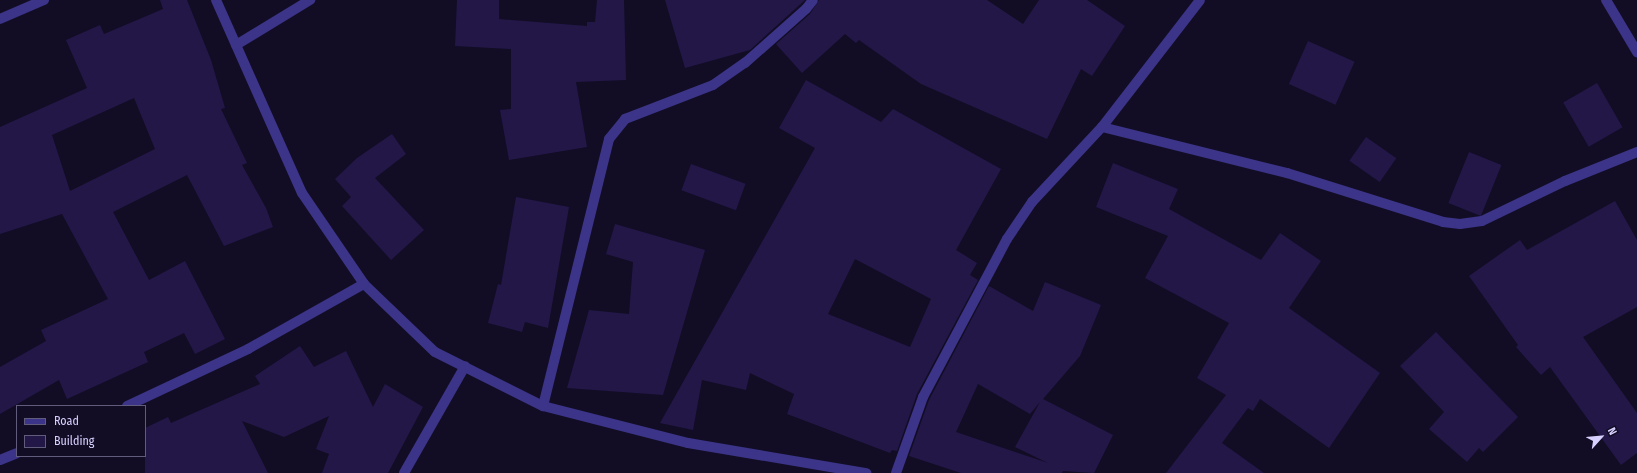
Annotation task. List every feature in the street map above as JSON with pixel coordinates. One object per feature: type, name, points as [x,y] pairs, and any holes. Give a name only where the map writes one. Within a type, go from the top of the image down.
[{"type":"street","points":[[0,19],[44,0]]},
{"type":"street","points":[[216,0],[302,193],[364,284],[435,352],[543,406],[688,443],[866,473]]},
{"type":"street","points":[[236,45],[310,0]]},
{"type":"street","points":[[543,406],[609,139],[625,118],[713,85],[745,63],[806,9],[813,0]]},
{"type":"street","points":[[896,473],[923,397],[1007,239],[1032,202],[1102,127],[1200,0]]},
{"type":"street","points":[[1606,0],[1637,52]]},
{"type":"street","points":[[1102,127],[1286,173],[1443,222],[1460,224],[1482,221],[1565,181],[1637,152]]},
{"type":"street","points":[[129,405],[248,349],[364,284]]},
{"type":"street","points":[[404,473],[465,366]]},
{"type":"street","points":[[0,460],[16,453]]},
{"type":"building","points":[[160,0],[187,0],[211,60],[225,108],[221,109],[247,163],[242,165],[266,208],[273,227],[224,246],[187,175],[113,212],[149,280],[185,261],[225,339],[195,354],[184,333],[144,352],[148,362],[67,399],[59,380],[0,414],[0,367],[46,341],[41,330],[108,299],[62,214],[0,234],[0,127],[87,88],[66,40],[100,25],[104,34],[163,9]],"holes":[[[134,98],[155,149],[70,191],[52,135]]]},
{"type":"building","points":[[457,0],[499,0],[499,19],[587,26],[587,22],[595,22],[597,0],[624,0],[626,80],[576,82],[587,147],[509,160],[500,110],[511,109],[511,49],[455,46]]},
{"type":"building","points":[[665,0],[805,0],[750,50],[685,68]]},
{"type":"building","points":[[819,0],[987,0],[1023,24],[1039,0],[1087,0],[1125,26],[1092,76],[1081,69],[1047,139],[921,84],[859,40],[856,43],[845,34],[802,73],[776,44],[810,14]]},
{"type":"building","points":[[1308,41],[1355,62],[1335,105],[1289,84]]},
{"type":"building","points":[[806,80],[881,122],[893,109],[1001,169],[956,250],[977,263],[970,275],[978,280],[917,394],[897,451],[892,450],[890,453],[787,414],[794,394],[750,373],[746,390],[702,380],[693,430],[660,423],[815,148],[779,128]],"holes":[[[855,259],[931,299],[910,347],[828,314]]]},
{"type":"building","points":[[1597,83],[1622,127],[1589,147],[1563,102]]},
{"type":"building","points":[[392,134],[406,154],[375,178],[424,230],[391,260],[342,206],[351,197],[335,179],[357,158]]},
{"type":"building","points":[[1366,137],[1396,158],[1380,182],[1349,161]]},
{"type":"building","points":[[1469,152],[1501,165],[1481,216],[1448,203]]},
{"type":"building","points":[[1113,163],[1178,189],[1169,209],[1261,260],[1280,233],[1321,261],[1289,308],[1380,373],[1329,448],[1260,399],[1253,411],[1248,408],[1222,443],[1264,473],[1166,473],[1226,395],[1197,378],[1229,323],[1145,278],[1168,236],[1096,207]]},
{"type":"building","points":[[691,164],[746,184],[736,210],[681,190]]},
{"type":"building","points":[[516,197],[569,207],[548,328],[525,322],[522,332],[488,323],[498,284],[501,285]]},
{"type":"building","points":[[1615,201],[1637,240],[1637,307],[1583,337],[1637,413],[1637,453],[1621,465],[1550,367],[1541,375],[1516,347],[1518,345],[1469,276],[1520,240],[1527,250]]},
{"type":"building","points":[[615,224],[705,250],[663,395],[567,388],[589,310],[629,314],[633,262],[606,254]]},
{"type":"building","points":[[1045,282],[1101,305],[1080,356],[1043,399],[1113,435],[1094,473],[1063,471],[1062,473],[961,473],[909,456],[929,400],[989,286],[1033,311]],"holes":[[[978,384],[1030,414],[1040,402],[1015,447],[1048,463],[956,432]]]},
{"type":"building","points":[[1436,332],[1518,417],[1483,452],[1479,448],[1467,462],[1429,429],[1444,412],[1400,366]]},
{"type":"building","points":[[300,346],[314,367],[346,351],[373,407],[385,384],[423,407],[388,473],[322,473],[329,454],[316,449],[329,416],[284,437],[242,421],[268,473],[145,473],[146,428],[168,417],[171,423],[260,384],[255,376]]}]
